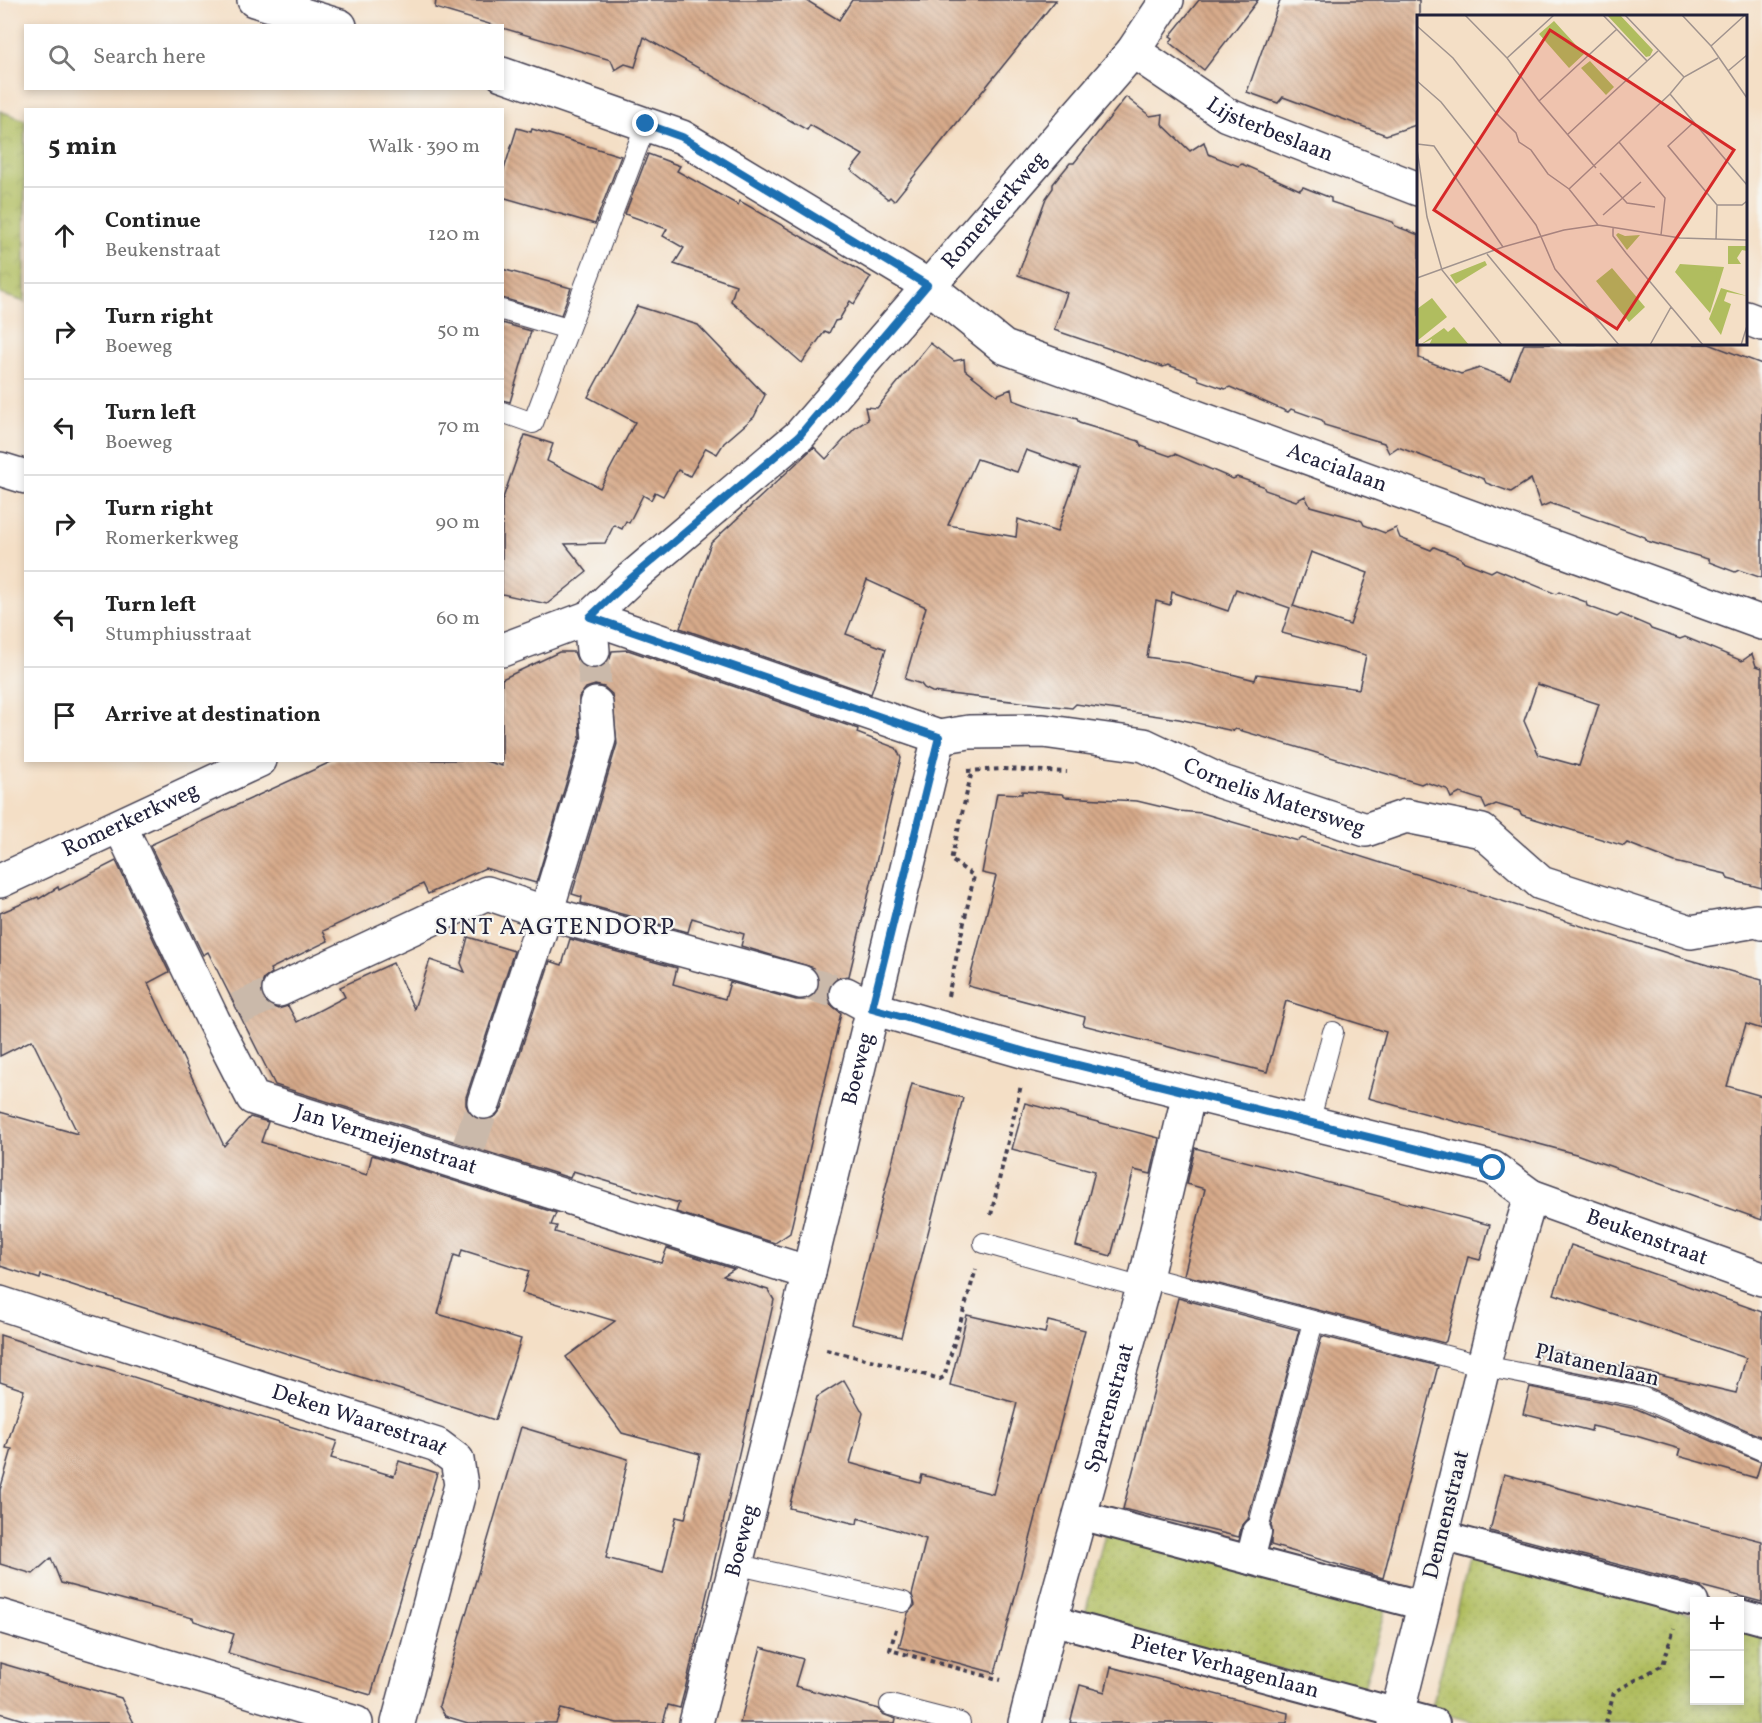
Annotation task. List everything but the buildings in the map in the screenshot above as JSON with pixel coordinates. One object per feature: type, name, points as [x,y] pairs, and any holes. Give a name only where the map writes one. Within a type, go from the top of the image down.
[{"type":"street","points":[[254,0],[333,24]]},
{"type":"street","name":"Romerkerkweg","points":[[504,649],[590,617],[629,580],[799,436],[927,285],[1133,51],[1167,0]]},
{"type":"street","name":"Lijsterbeslaan","points":[[1133,51],[1227,115],[1417,188]]},
{"type":"street","name":"Acacialaan","points":[[504,75],[682,137],[927,285],[1004,347],[1762,623]]},
{"type":"street","points":[[1747,318],[1762,324]]},
{"type":"street","points":[[0,469],[24,476]]},
{"type":"street","points":[[593,651],[590,617],[939,737]]},
{"type":"street","points":[[484,1102],[546,913],[599,739],[597,704]]},
{"type":"street","name":"Cornelis Matersweg","points":[[939,737],[969,732],[1042,731],[1144,745],[1222,782],[1366,830],[1406,816],[1482,831],[1541,883],[1691,932],[1756,921],[1762,923]]},
{"type":"street","name":"Boeweg","points":[[696,1723],[809,1273],[859,1001],[939,737]]},
{"type":"street","name":"Romerkerkweg","points":[[0,881],[256,762]]},
{"type":"street","name":"Jan Vermeijenstraat","points":[[120,826],[225,1015],[253,1098],[467,1155],[809,1273]]},
{"type":"street","points":[[279,990],[487,893],[546,913],[801,982]]},
{"type":"street","name":"Beukenstraat","points":[[859,1001],[941,1028],[1029,1053],[1493,1168],[1531,1196],[1762,1279]]},
{"type":"street","name":"Sparrenstraat","points":[[1025,1723],[1144,1283],[1190,1093]]},
{"type":"street","name":"Dennenstraat","points":[[1396,1718],[1498,1307],[1531,1196]]},
{"type":"street","name":"Deken Waarestraat","points":[[0,1304],[437,1445],[457,1460],[461,1485],[398,1723]]},
{"type":"street","points":[[1080,1515],[1424,1606]]},
{"type":"street","points":[[1250,1560],[1257,1532]]},
{"type":"street","points":[[1442,1536],[1689,1601]]},
{"type":"street","points":[[1744,1615],[1762,1620]]},
{"type":"street","points":[[0,1616],[356,1723]]},
{"type":"street","name":"Pieter Verhagenlaan","points":[[1051,1620],[1396,1718],[1435,1723]]},
{"type":"lane","points":[[504,413],[533,423],[646,124]]},
{"type":"lane","points":[[504,311],[568,329]]},
{"type":"lane","points":[[1309,1123],[1333,1032]]},
{"type":"lane","name":"Platanenlaan","points":[[984,1244],[1313,1322],[1484,1366],[1641,1397],[1762,1450]]},
{"type":"lane","points":[[1257,1532],[1313,1322]]},
{"type":"lane","points":[[735,1564],[903,1602]]},
{"type":"lane","points":[[890,1705],[960,1723]]},
{"type":"path","points":[[929,776],[1004,769],[1074,772]]},
{"type":"path","points":[[941,1028],[974,876],[951,860],[972,771]]},
{"type":"path","points":[[792,1341],[940,1379],[944,1377],[984,1244],[1029,1053]]},
{"type":"path","points":[[1606,1723],[1614,1692],[1663,1665],[1689,1601]]},
{"type":"path","points":[[903,1602],[890,1650],[1034,1689]]},
{"type":"green space","points":[[0,111],[24,120],[24,302],[0,294]]},
{"type":"green space","points":[[1106,1530],[1387,1605],[1363,1692],[1084,1618]]},
{"type":"green space","points":[[1470,1555],[1690,1613],[1690,1705],[1744,1705],[1744,1627],[1762,1632],[1762,1723],[1478,1723],[1431,1711]]},
{"type":"tunnel","points":[[593,651],[596,704]]},
{"type":"tunnel","points":[[801,982],[846,994]]},
{"type":"tunnel","points":[[238,1009],[279,990]]},
{"type":"tunnel","points":[[469,1146],[484,1102]]},
{"type":"district","name":"SINT AAGTENDORP","points":[[555,928]]},
{"type":"route","points":[[646,124],[682,137],[927,285],[799,436],[629,580],[590,617],[939,737],[872,1008],[1029,1053],[1493,1168]]}]
